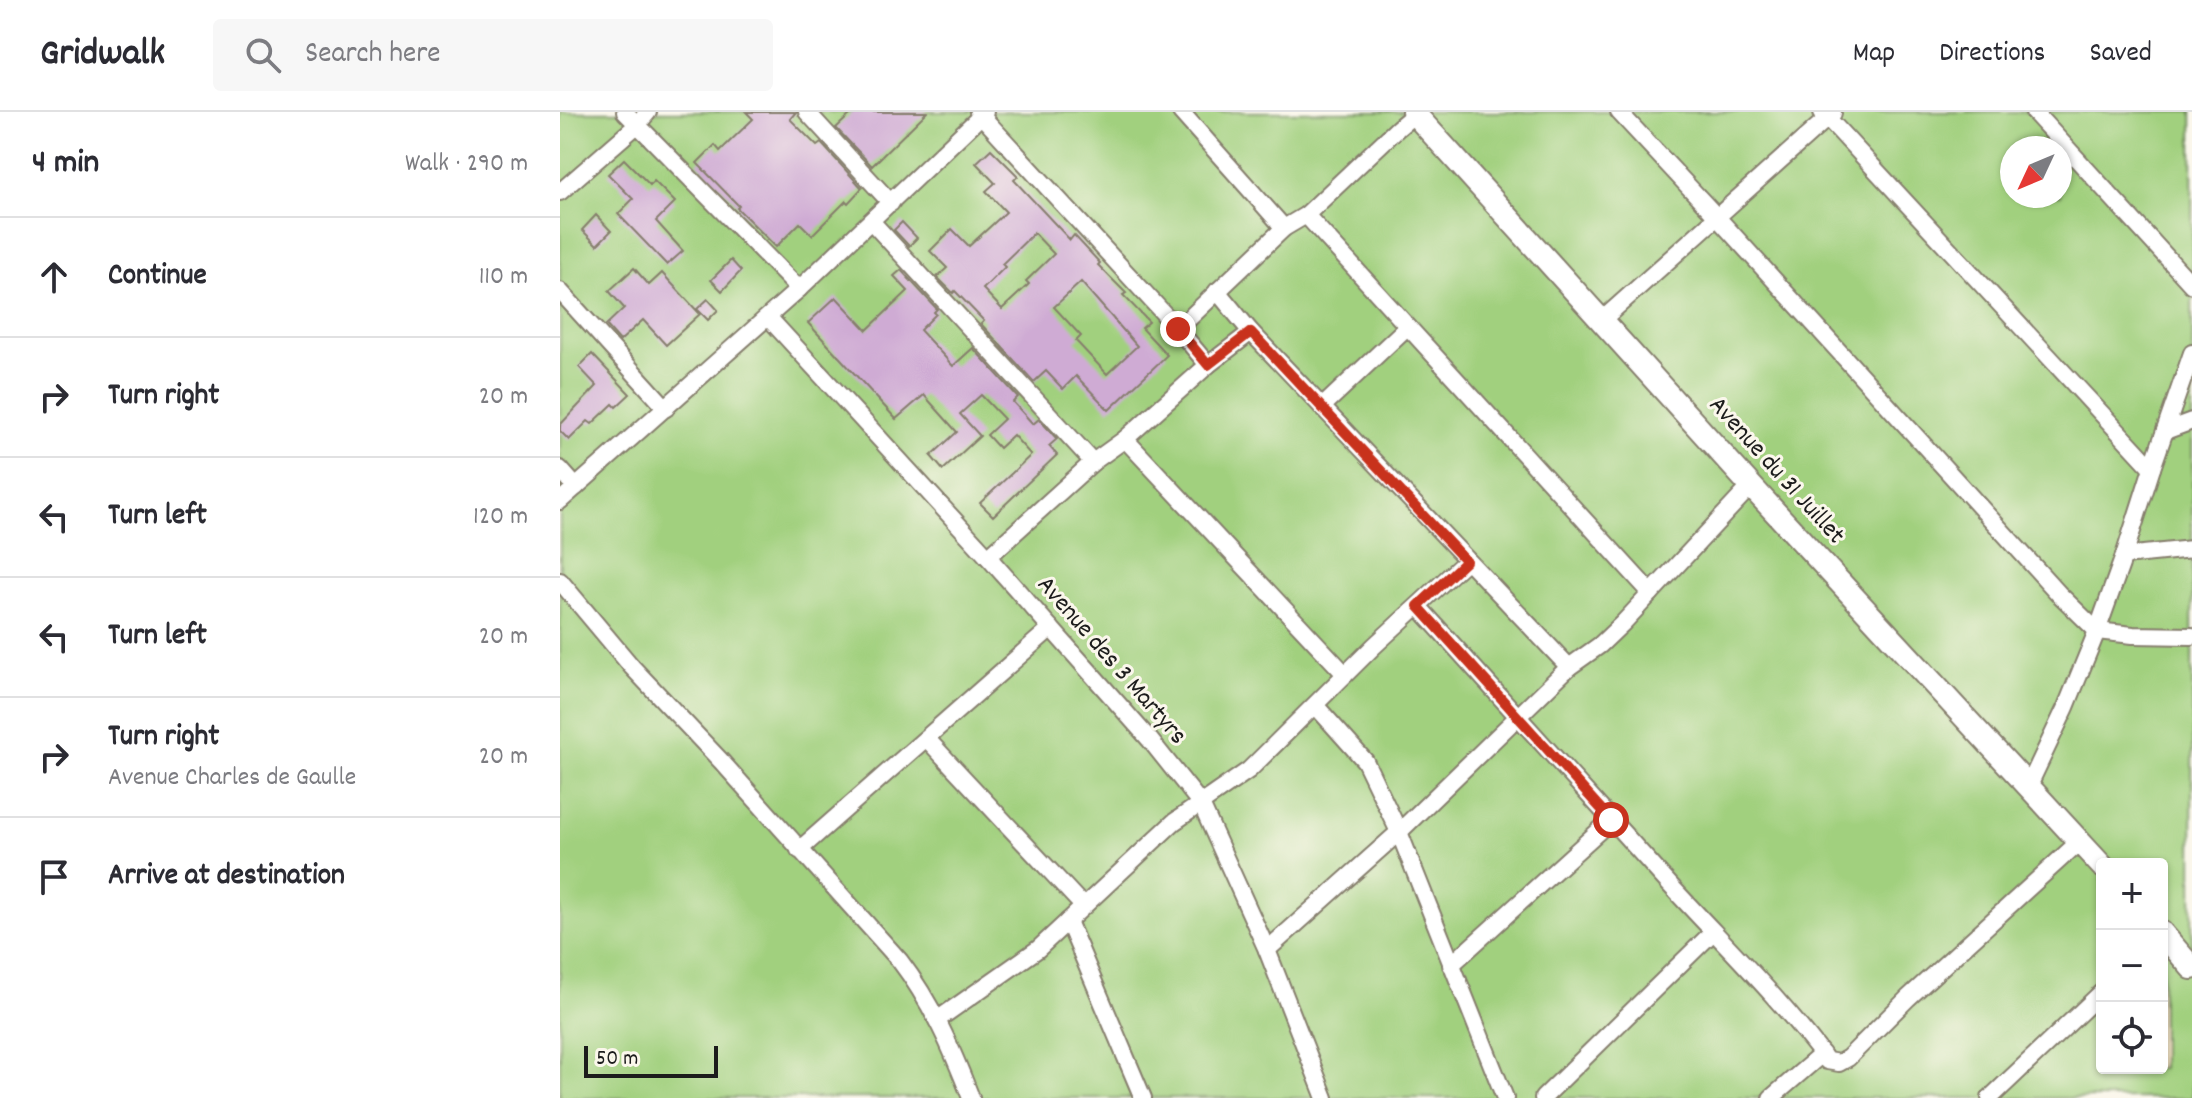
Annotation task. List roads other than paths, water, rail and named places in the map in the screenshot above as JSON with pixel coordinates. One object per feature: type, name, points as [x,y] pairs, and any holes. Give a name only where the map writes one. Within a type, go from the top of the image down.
[{"type":"street","points":[[625,112],[799,289]]},
{"type":"street","points":[[560,192],[648,112]]},
{"type":"street","points":[[807,112],[891,203]]},
{"type":"street","points":[[1181,112],[1284,228]]},
{"type":"street","points":[[1619,112],[2059,594],[2097,631],[2192,636]]},
{"type":"street","points":[[2034,112],[2192,285]]},
{"type":"street","points":[[560,501],[799,289],[981,113],[1208,365]]},
{"type":"street","points":[[1178,329],[1284,228],[1306,215],[1415,113]]},
{"type":"street","name":"Avenue du 31 Juillet","points":[[1415,113],[1751,486],[2096,859]]},
{"type":"street","points":[[1602,320],[1828,114],[2152,468]]},
{"type":"street","points":[[1306,215],[1651,593]]},
{"type":"street","points":[[871,221],[1093,462]]},
{"type":"street","points":[[560,291],[666,408]]},
{"type":"street","points":[[1217,291],[1251,332],[1569,667]]},
{"type":"street","name":"Avenue des 3 Martyrs","points":[[768,317],[988,557],[1150,740],[1201,804],[1267,950],[1325,1098]]},
{"type":"street","points":[[1322,407],[1407,327]]},
{"type":"street","points":[[988,557],[1093,462],[1125,439],[1208,365],[1251,332]]},
{"type":"street","points":[[2029,785],[2097,631],[2192,353]]},
{"type":"street","points":[[2165,431],[2192,421]]},
{"type":"street","points":[[1125,439],[1345,674]]},
{"type":"street","points":[[560,469],[576,487]]},
{"type":"street","points":[[1267,950],[1399,832],[1569,667],[1600,645],[1751,486]]},
{"type":"street","points":[[2124,556],[2192,549]]},
{"type":"street","points":[[937,1020],[1038,949],[1163,831],[1249,770],[1345,674],[1466,561]]},
{"type":"street","points":[[560,581],[632,667],[721,761],[900,961],[918,985],[937,1020],[971,1098]]},
{"type":"street","points":[[1418,606],[1713,932],[1745,963],[1827,1061],[1839,1063],[1848,1058],[1908,998],[2080,841]]},
{"type":"street","points":[[799,850],[1051,628]]},
{"type":"street","points":[[1315,705],[1365,761],[1399,832],[1505,1098]]},
{"type":"street","points":[[927,739],[1083,906]]},
{"type":"street","points":[[1451,965],[1611,820]]},
{"type":"street","points":[[1068,921],[1143,1098]]},
{"type":"street","points":[[1543,1098],[1713,932]]},
{"type":"street","points":[[2168,941],[2192,968]]},
{"type":"street","points":[[1990,1098],[2096,998]]},
{"type":"street","points":[[1771,1098],[1822,1054]]},
{"type":"street","points":[[1784,1086],[1798,1098]]}]
